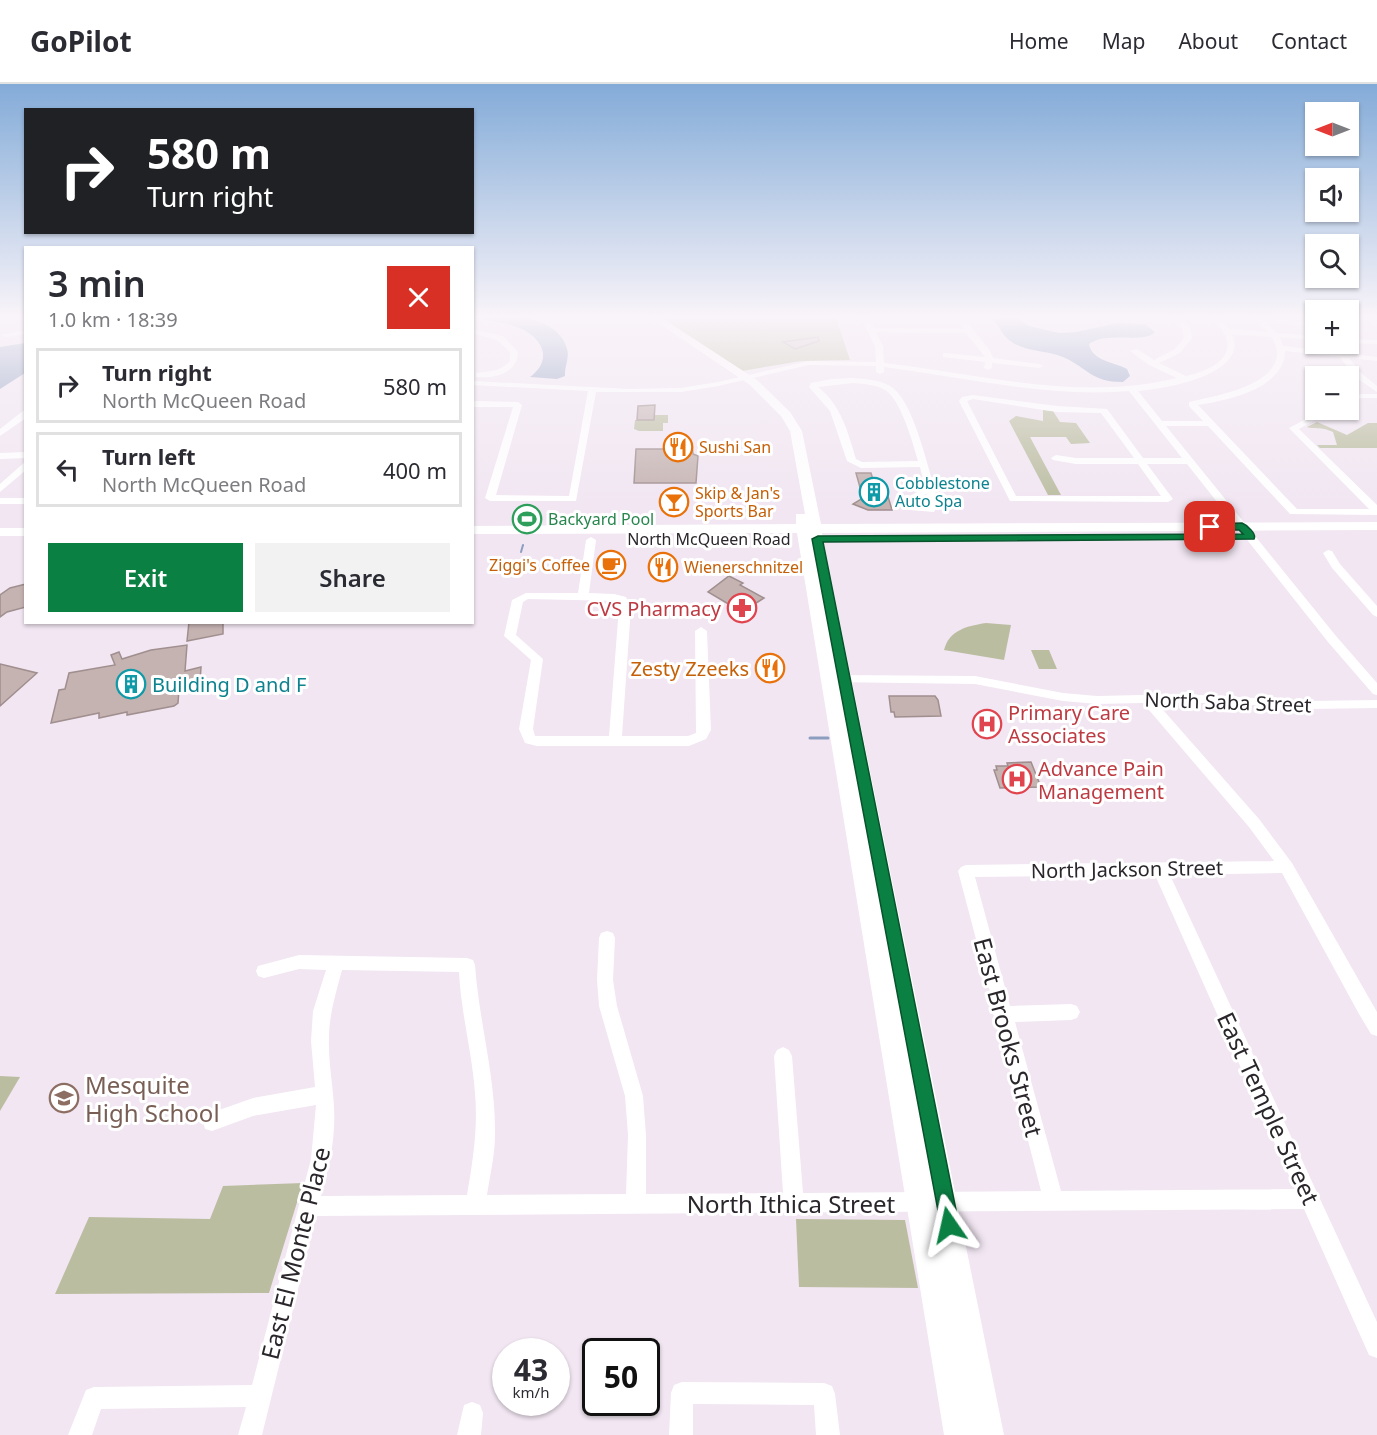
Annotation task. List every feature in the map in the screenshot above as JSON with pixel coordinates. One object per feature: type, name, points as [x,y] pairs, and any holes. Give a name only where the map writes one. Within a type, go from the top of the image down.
[{"type":"main road","points":[[742,381],[768,404],[791,435],[836,679],[865,889],[932,1202],[989,1435]]},
{"type":"main road","name":"North McQueen Road","points":[[474,540],[591,535],[1246,532],[1377,526]]},
{"type":"main road","name":"North McQueen Road","points":[[474,530],[591,535]]},
{"type":"main road","points":[[0,532],[24,531]]},
{"type":"main road","name":"North McQueen Road","points":[[1246,532],[1377,537]]},
{"type":"main road","points":[[0,540],[24,540]]},
{"type":"main road","points":[[836,679],[896,948],[932,1202],[959,1435]]},
{"type":"main road","points":[[865,889],[878,903],[884,935],[896,948]]},
{"type":"street","points":[[474,383],[681,390],[724,381]]},
{"type":"street","points":[[833,381],[813,387],[839,417],[852,461],[856,463],[924,464]]},
{"type":"street","points":[[834,381],[870,383],[886,387],[893,393],[924,464],[928,489]]},
{"type":"street","points":[[870,383],[876,381]]},
{"type":"street","points":[[1001,381],[1054,388],[1131,388],[1174,381]]},
{"type":"street","points":[[1261,381],[1234,396],[1192,404],[1294,512],[1377,512]]},
{"type":"street","points":[[474,404],[518,405],[490,498],[573,499],[588,404],[593,388]]},
{"type":"street","points":[[1054,388],[1057,409]]},
{"type":"street","points":[[1131,388],[1332,639],[1377,691]]},
{"type":"street","points":[[1359,398],[1377,396]]},
{"type":"street","points":[[985,398],[1057,409],[1104,411],[1141,461],[1168,499],[1013,499],[963,401],[985,398]]},
{"type":"street","points":[[0,433],[24,415]]},
{"type":"street","points":[[1309,420],[1293,428],[1377,512]]},
{"type":"street","points":[[1159,424],[1208,423]]},
{"type":"street","points":[[0,456],[24,455]]},
{"type":"street","points":[[1056,458],[1076,461],[1190,461]]},
{"type":"street","points":[[0,489],[24,466]]},
{"type":"street","points":[[0,501],[24,501]]},
{"type":"street","points":[[583,597],[591,535]]},
{"type":"street","points":[[1328,554],[1377,613]]},
{"type":"street","points":[[615,741],[625,607],[622,599],[526,596],[516,603],[510,636],[537,659],[526,729],[530,740],[537,741],[615,741],[689,741],[701,736],[704,730],[708,681],[701,631]]},
{"type":"street","name":"North Saba Street","points":[[836,679],[975,680],[1063,697],[1097,700],[1227,699],[1307,705],[1377,704]]},
{"type":"street","points":[[1146,698],[1167,726],[1226,788],[1287,867],[1377,1028]]},
{"type":"street","name":"North Jackson Street","points":[[966,871],[1287,867]]},
{"type":"street","name":"East Temple Street","points":[[1160,869],[1377,1347]]},
{"type":"street","name":"East Brooks Street","points":[[966,871],[1002,1014],[1054,1202]]},
{"type":"street","points":[[607,938],[608,1006],[634,1096],[637,1135],[636,1204]]},
{"type":"street","points":[[264,971],[299,962],[467,965],[469,1003],[484,1091],[486,1137],[476,1204]]},
{"type":"street","name":"East El Monte Place","points":[[250,1435],[321,1159],[325,1127],[325,1094],[320,1041],[322,1011],[336,964]]},
{"type":"street","points":[[1002,1014],[1071,1012]]},
{"type":"street","points":[[783,1056],[794,1204]]},
{"type":"street","points":[[212,1122],[253,1107],[325,1094]]},
{"type":"street","name":"North Ithica Street","points":[[308,1206],[1310,1199]]},
{"type":"street","points":[[681,1435],[682,1393],[824,1394],[828,1435]]},
{"type":"street","points":[[80,1435],[94,1398],[260,1396]]},
{"type":"green space","points":[[1043,410],[1053,411],[1060,422],[1076,423],[1090,443],[1071,444],[1066,437],[1030,437],[1061,495],[1048,495],[1009,421],[1016,416],[1043,421]]},
{"type":"green space","points":[[655,415],[668,415],[668,423],[663,423],[663,431],[634,429],[635,420],[654,420]]},
{"type":"green space","points":[[1317,422],[1347,435],[1368,423],[1377,423],[1377,448],[1320,448],[1317,445],[1337,445],[1333,432],[1307,427]]},
{"type":"green space","points":[[986,623],[1011,625],[1004,660],[944,650],[946,643],[954,633]]},
{"type":"green space","points":[[1031,650],[1049,650],[1057,669],[1039,669]]},
{"type":"green space","points":[[0,1076],[20,1077],[0,1111]]},
{"type":"green space","points":[[303,1183],[269,1293],[55,1294],[89,1217],[210,1219],[223,1186]]},
{"type":"green space","points":[[796,1219],[905,1220],[918,1288],[799,1287]]},
{"type":"water","points":[[0,381],[12,381],[0,389]]},
{"type":"building","points":[[655,405],[654,420],[637,420],[638,406]]},
{"type":"building","points":[[692,443],[693,454],[698,456],[696,483],[634,483],[636,449],[666,449],[666,444]]},
{"type":"building","name":"Cobblestone Auto Spa","points":[[856,473],[871,473],[874,483],[884,483],[892,510],[868,510],[853,504],[863,498]]},
{"type":"building","name":"CVS Pharmacy","points":[[729,576],[764,598],[742,612],[708,592]]},
{"type":"building","points":[[24,584],[24,608],[7,612],[0,617],[0,595],[10,588]]},
{"type":"building","points":[[189,624],[223,624],[223,634],[187,641]]},
{"type":"building","name":"Building D and F","points":[[187,645],[185,671],[201,667],[200,683],[179,689],[178,703],[174,706],[99,718],[99,713],[51,723],[59,690],[65,689],[69,673],[115,665],[111,655],[119,652],[122,659],[151,650]]},
{"type":"building","points":[[0,664],[37,673],[0,706]]},
{"type":"building","points":[[889,696],[935,696],[941,716],[895,717],[894,712],[891,712]]},
{"type":"building","name":"Advance Pain Management","points":[[1031,762],[1041,787],[1000,788],[994,770],[997,770],[996,766]]},
{"type":"waterway","points":[[521,552],[523,545]]},
{"type":"waterway","points":[[810,738],[828,738]]},
{"type":"place","name":"Sushi San","points":[[678,447]]},
{"type":"place","name":"Cobblestone Auto Spa","points":[[874,492]]},
{"type":"place","name":"Skip & Jan's Sports Bar","points":[[674,502]]},
{"type":"place","name":"Backyard Pool","points":[[527,519]]},
{"type":"place","name":"Ziggi's Coffee","points":[[611,565]]},
{"type":"place","name":"Wienerschnitzel","points":[[663,567]]},
{"type":"place","name":"CVS Pharmacy","points":[[742,608]]},
{"type":"place","name":"Zesty Zzeeks","points":[[770,668]]},
{"type":"place","name":"Building D and F","points":[[131,684]]},
{"type":"place","name":"Primary Care Associates","points":[[987,724]]},
{"type":"place","name":"Advance Pain Management","points":[[1017,779]]},
{"type":"place","name":"Mesquite High School","points":[[64,1098]]},
{"type":"route","points":[[949,1225],[818,539],[1251,537],[1242,526],[1210,527]]}]
